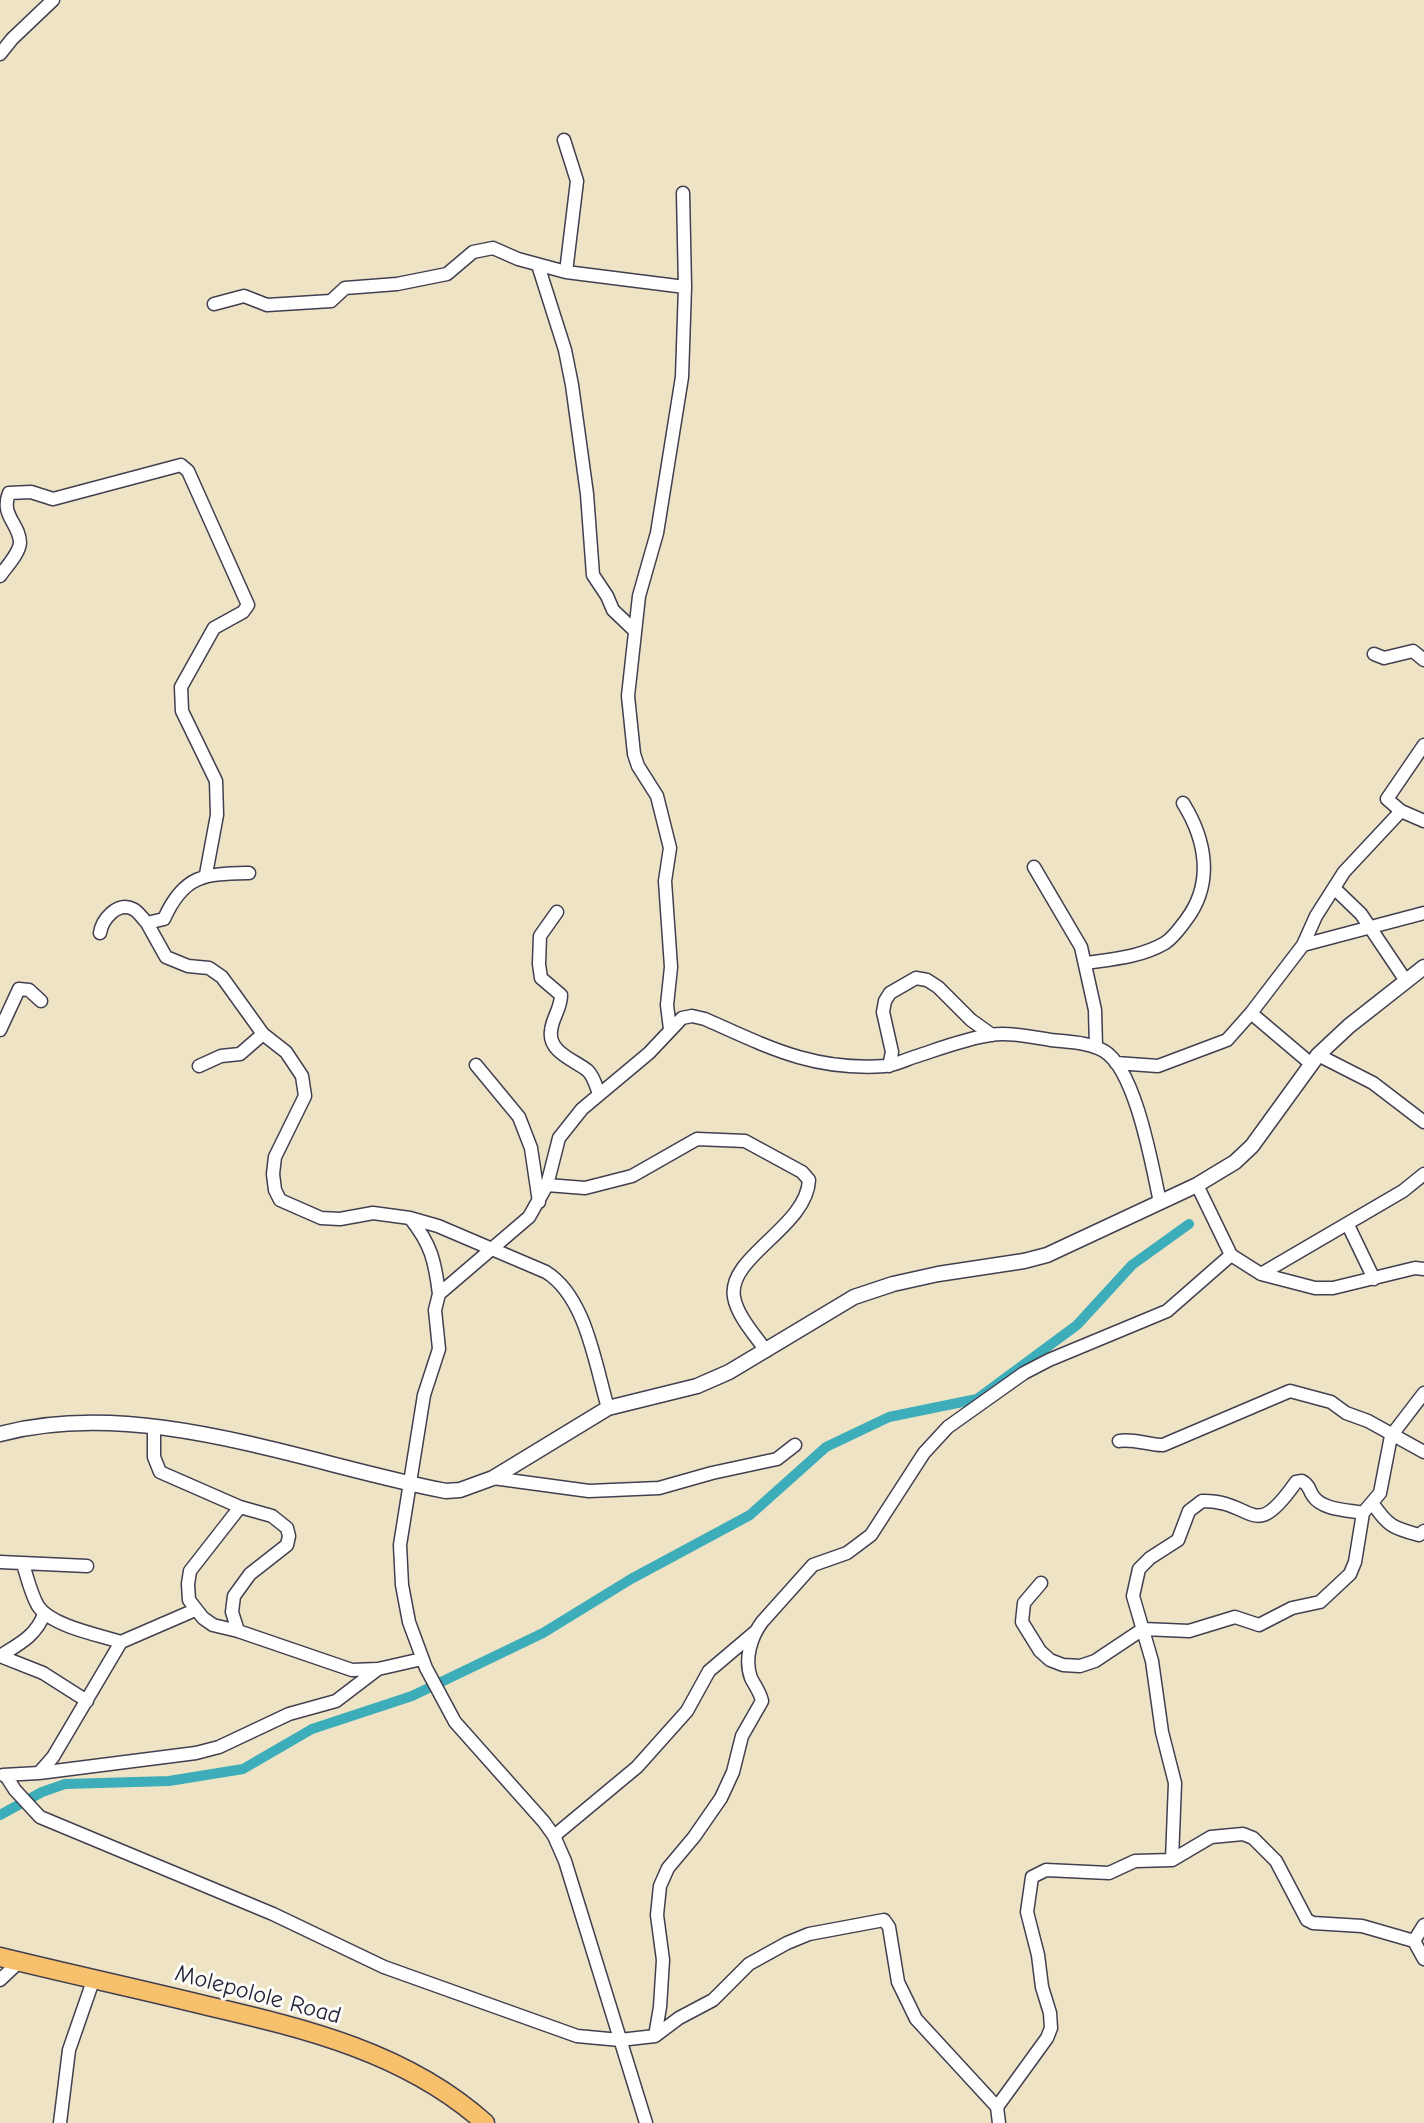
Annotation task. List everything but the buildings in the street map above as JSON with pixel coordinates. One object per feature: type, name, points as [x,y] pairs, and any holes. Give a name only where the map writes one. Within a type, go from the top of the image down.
[{"type":"main road","name":"Molepolole Road","points":[[0,1957],[276,2022],[345,2042],[431,2082],[485,2123]]},
{"type":"street","points":[[0,54],[53,0]]},
{"type":"street","points":[[564,140],[577,181],[566,272]]},
{"type":"street","points":[[670,1029],[667,1005],[671,967],[665,881],[670,848],[657,796],[638,766],[632,741],[628,696],[639,596],[657,533],[682,377],[685,287],[683,193]]},
{"type":"street","points":[[214,304],[244,296],[267,305],[331,301],[345,288],[397,284],[447,274],[482,248],[493,248],[566,272],[685,287]]},
{"type":"street","points":[[538,265],[565,350],[572,385],[587,494],[593,575],[616,613],[635,631]]},
{"type":"street","points":[[0,576],[20,541],[2,508],[3,500],[9,493],[31,492],[53,499],[181,465],[188,471],[248,605],[243,612],[214,628],[181,687],[182,711],[216,781],[217,815],[206,874]]},
{"type":"street","points":[[1374,654],[1384,658],[1413,651],[1424,660]]},
{"type":"street","points":[[1424,745],[1387,799],[1401,811],[1424,821]]},
{"type":"street","points":[[1086,963],[1133,956],[1153,949],[1168,941],[1189,916],[1202,891],[1204,865],[1202,841],[1183,803]]},
{"type":"street","points":[[1116,1063],[1158,1066],[1222,1043],[1231,1036],[1303,945],[1316,916],[1344,872],[1401,811]]},
{"type":"street","points":[[1034,867],[1077,937],[1086,963],[1095,1010],[1096,1047]]},
{"type":"street","points":[[147,923],[164,919],[180,892],[206,874],[249,873]]},
{"type":"street","points":[[1334,888],[1371,927],[1406,981]]},
{"type":"street","points":[[100,933],[107,916],[125,907],[133,909],[147,923],[166,957],[177,963],[216,972],[263,1034],[286,1052],[302,1076],[305,1088],[300,1109],[275,1157],[274,1182],[280,1200],[321,1218],[340,1219],[373,1213],[410,1218],[531,1263],[557,1279],[574,1299],[608,1408]]},
{"type":"street","points":[[557,912],[540,936],[541,978],[561,995],[561,1006],[551,1037],[563,1056],[591,1074],[599,1094]]},
{"type":"street","points":[[1303,945],[1424,913]]},
{"type":"street","points":[[0,1434],[23,1428],[60,1425],[154,1427],[203,1434],[349,1467],[408,1484],[446,1491],[460,1490],[493,1478],[608,1408],[712,1381],[854,1297],[923,1277],[1047,1255],[1197,1185],[1235,1162],[1252,1146],[1314,1059],[1424,967]]},
{"type":"street","points":[[889,1066],[892,1052],[883,1012],[885,1001],[890,993],[916,978],[938,987],[971,1020],[992,1035]]},
{"type":"street","points":[[0,1030],[19,989],[29,990],[41,1001]]},
{"type":"street","points":[[1251,1013],[1314,1059],[1373,1083],[1424,1122]]},
{"type":"street","points":[[439,1294],[522,1224],[539,1202],[547,1185],[559,1138],[569,1123],[649,1053],[682,1018],[692,1016],[783,1054],[837,1065],[889,1066],[952,1044],[992,1035],[1026,1036],[1096,1047],[1108,1053],[1116,1063],[1144,1127],[1160,1202]]},
{"type":"street","points":[[199,1066],[221,1056],[240,1054],[263,1034]]},
{"type":"street","points":[[476,1065],[519,1117],[531,1148],[539,1202]]},
{"type":"street","points":[[547,1185],[585,1188],[632,1176],[697,1139],[745,1141],[802,1172],[809,1180],[806,1198],[782,1231],[753,1255],[734,1286],[739,1311],[766,1351]]},
{"type":"street","points":[[1261,1274],[1348,1225],[1403,1191],[1424,1174]]},
{"type":"street","points":[[1197,1185],[1231,1255],[1261,1274],[1315,1288],[1333,1288],[1421,1267]]},
{"type":"street","points":[[410,1218],[426,1238],[433,1255],[439,1294],[434,1317],[439,1349],[424,1395],[400,1545],[402,1585],[409,1622],[424,1664],[443,1703],[464,1734],[554,1836],[565,1861],[646,2123]]},
{"type":"street","points":[[1348,1225],[1374,1279]]},
{"type":"street","points":[[554,1836],[637,1767],[687,1711],[709,1671],[755,1632],[813,1565],[847,1553],[871,1535],[924,1453],[948,1427],[1014,1380],[1049,1360],[1167,1311],[1231,1255]]},
{"type":"street","points":[[1119,1441],[1127,1439],[1148,1445],[1163,1445],[1290,1391],[1331,1402],[1346,1413],[1368,1421],[1424,1452]]},
{"type":"street","points":[[1041,1583],[1024,1603],[1022,1622],[1040,1651],[1050,1660],[1063,1665],[1080,1666],[1095,1661],[1143,1629],[1189,1631],[1235,1617],[1259,1625],[1285,1610],[1320,1602],[1350,1574],[1368,1509],[1380,1493],[1391,1436],[1424,1393]]},
{"type":"street","points":[[154,1427],[154,1457],[160,1472],[240,1507],[272,1516],[287,1528],[287,1545],[250,1574],[234,1596],[232,1612],[238,1631]]},
{"type":"street","points":[[493,1478],[589,1491],[659,1488],[777,1459],[795,1445]]},
{"type":"street","points":[[1172,1860],[1175,1783],[1162,1732],[1152,1661],[1133,1596],[1139,1569],[1178,1540],[1189,1511],[1195,1504],[1213,1501],[1254,1517],[1262,1517],[1283,1501],[1296,1482],[1302,1481],[1308,1484],[1319,1502],[1368,1509],[1393,1528],[1419,1535],[1424,1531]]},
{"type":"street","points":[[240,1507],[190,1571],[189,1600],[195,1610],[213,1625],[352,1670],[424,1664]]},
{"type":"street","points":[[0,1562],[87,1566]]},
{"type":"street","points":[[23,1564],[37,1604],[44,1614],[121,1642]]},
{"type":"street","points":[[39,1773],[53,1757],[121,1642],[195,1610]]},
{"type":"street","points":[[0,1656],[32,1635],[39,1628],[44,1614]]},
{"type":"street","points":[[655,2036],[663,1960],[657,1915],[660,1886],[668,1868],[684,1852],[721,1798],[733,1772],[742,1736],[760,1708],[760,1693],[749,1666],[755,1632]]},
{"type":"street","points":[[0,1656],[43,1673],[87,1701]]},
{"type":"street","points":[[3,1775],[196,1753],[219,1747],[289,1714],[336,1701],[378,1669]]},
{"type":"street","points":[[3,1775],[40,1817],[273,1914],[384,1967],[577,2036],[620,2040],[655,2036],[679,2018],[713,2000],[749,1964],[787,1943],[809,1934],[884,1920],[889,1927],[898,1982],[916,2019],[997,2107],[999,2123]]},
{"type":"street","points":[[997,2107],[1051,2028],[1027,1912],[1032,1877],[1046,1870],[1109,1873],[1135,1861],[1172,1860],[1211,1837],[1243,1834],[1253,1838],[1276,1861],[1307,1920],[1362,1926],[1414,1941],[1424,1959]]},
{"type":"street","points":[[1414,1941],[1424,1925]]},
{"type":"street","points":[[0,1980],[19,1962]]},
{"type":"street","points":[[60,2123],[69,2050],[94,1978]]},
{"type":"waterway","points":[[0,1815],[42,1792],[65,1784],[169,1781],[243,1769],[312,1729],[412,1696],[543,1633],[631,1579],[750,1515],[826,1447],[889,1417],[977,1399],[1077,1325],[1132,1265],[1189,1224]]}]
